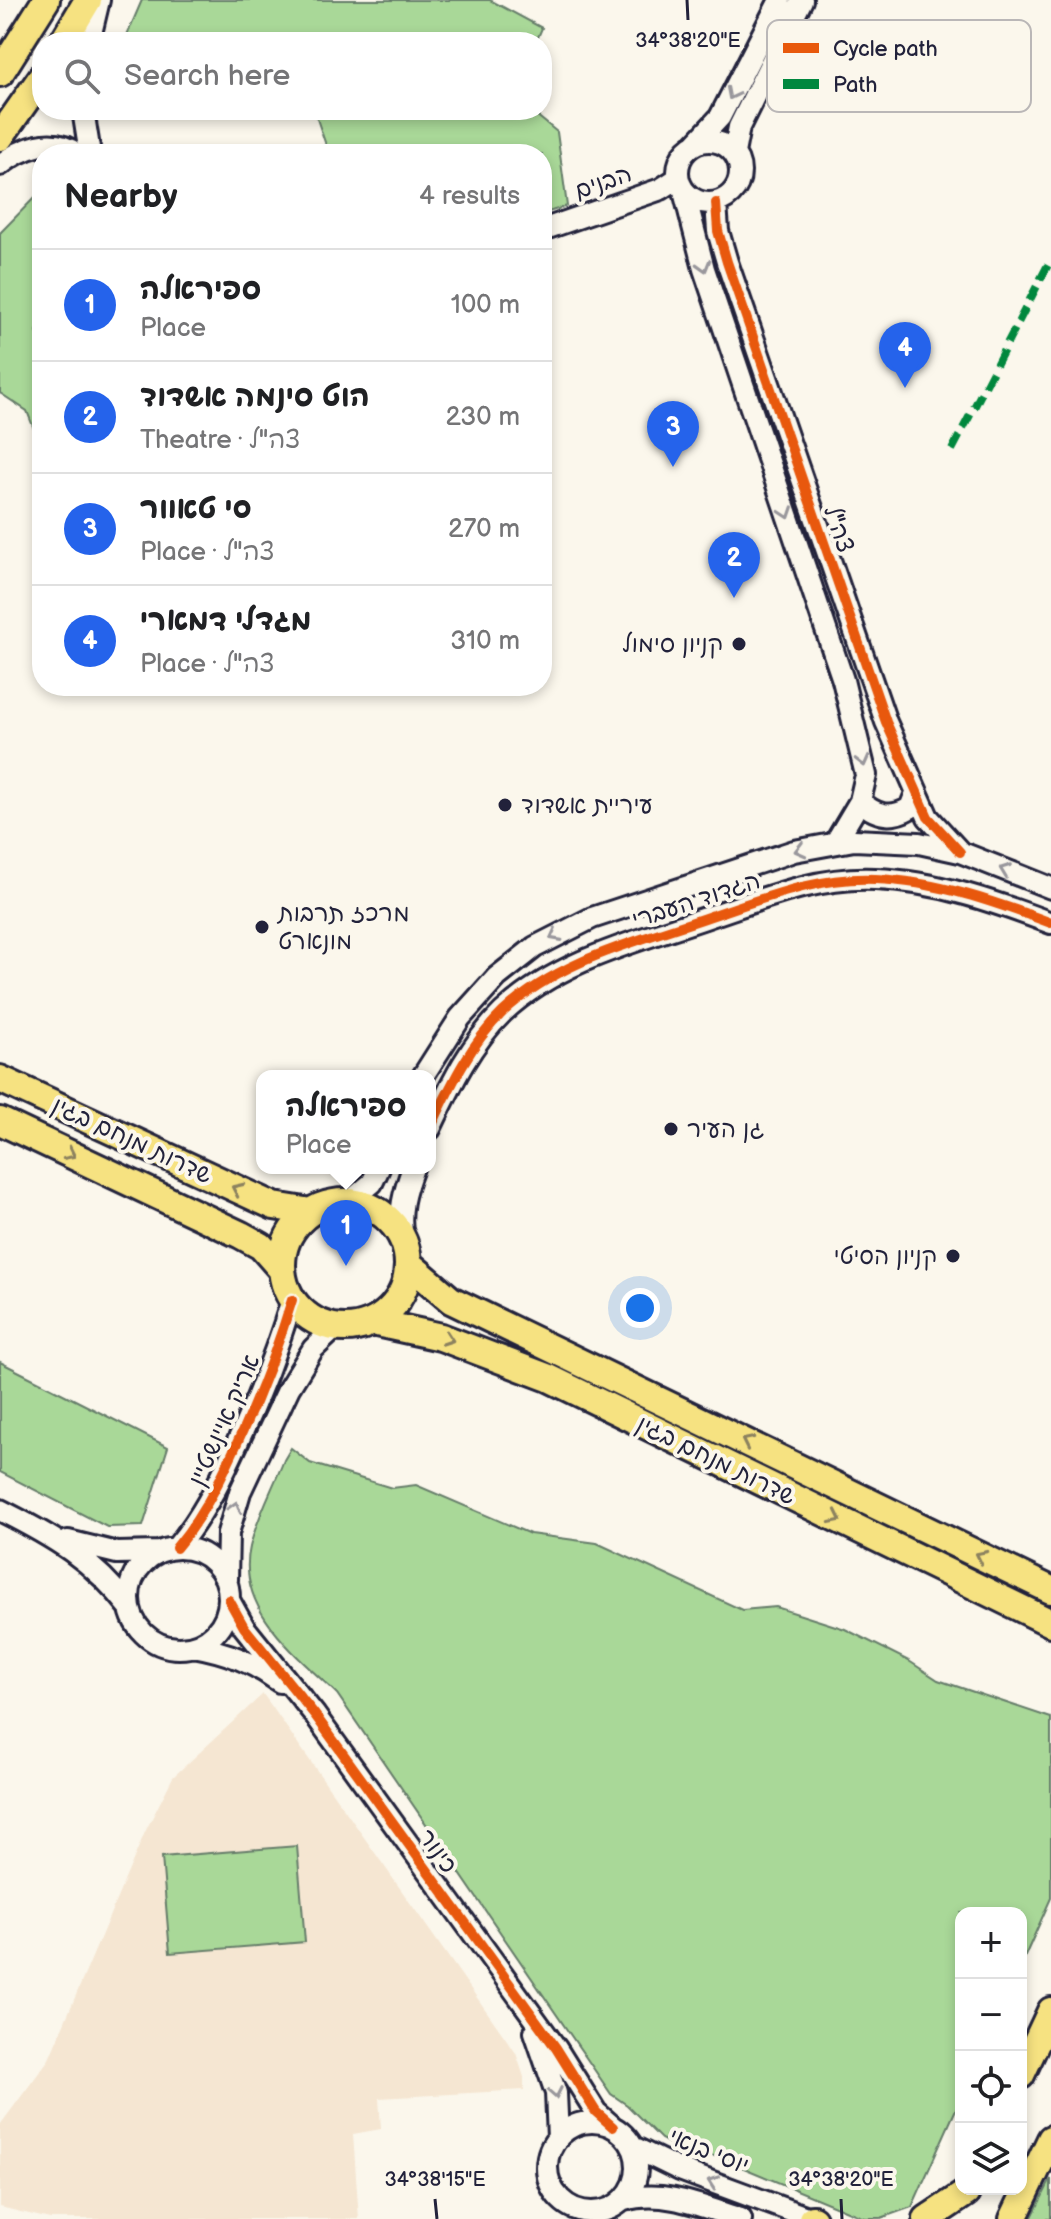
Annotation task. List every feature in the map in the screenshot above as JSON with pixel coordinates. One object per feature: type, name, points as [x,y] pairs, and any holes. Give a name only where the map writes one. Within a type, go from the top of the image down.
[{"type":"main road","points":[[0,73],[46,0]]},
{"type":"main road","points":[[69,32],[88,0]]},
{"type":"main road","points":[[0,137],[32,91]]},
{"type":"main road","name":"שדרות מנחם בגין","points":[[0,1079],[274,1206],[311,1212]]},
{"type":"main road","name":"שדרות מנחם בגין","points":[[0,1121],[241,1235],[261,1246],[282,1270]]},
{"type":"main road","points":[[349,1202],[366,1205],[394,1224],[403,1238],[409,1264],[399,1298],[387,1312],[372,1322],[354,1328],[336,1327],[311,1318],[292,1300],[282,1270],[284,1250],[295,1225],[311,1212],[331,1203],[349,1202]]},
{"type":"main road","name":"שדרות מנחם בגין","points":[[409,1264],[451,1300],[1051,1590]]},
{"type":"main road","name":"שדרות מנחם בגין","points":[[372,1322],[441,1337],[549,1378],[1041,1618],[1051,1631]]},
{"type":"main road","points":[[1027,2062],[1051,2011]]},
{"type":"main road","points":[[1013,2219],[1051,2139]]},
{"type":"main road","points":[[927,2219],[961,2195]]},
{"type":"main road","points":[[953,2219],[965,2195]]},
{"type":"street","points":[[91,32],[99,0]]},
{"type":"street","points":[[770,20],[780,0]]},
{"type":"street","points":[[792,20],[802,0]]},
{"type":"street","points":[[767,25],[720,117],[679,162],[681,184],[698,201],[716,203],[724,200],[737,187],[740,170],[734,153],[739,127],[767,71]]},
{"type":"street","points":[[85,120],[88,144]]},
{"type":"street","points":[[694,145],[720,143],[734,153]]},
{"type":"street","points":[[0,165],[32,148]]},
{"type":"street","name":"הבנים","points":[[552,227],[681,184]]},
{"type":"street","name":"צה\"ל","points":[[681,184],[704,269],[843,680],[866,775],[860,801],[835,843]]},
{"type":"street","name":"צה\"ל","points":[[716,203],[718,231],[732,276],[886,722],[928,817],[960,852]]},
{"type":"street","points":[[860,801],[870,811],[892,815],[910,808],[916,793]]},
{"type":"street","name":"הגדוד העברי","points":[[427,1070],[460,1018],[497,977],[556,934],[617,909],[780,855],[854,840],[919,843],[960,852],[1051,888]]},
{"type":"street","name":"הגדוד העברי","points":[[436,1117],[470,1051],[502,1013],[532,989],[599,954],[745,905],[828,881],[876,879],[906,881],[949,891],[999,904],[1051,923]]},
{"type":"street","points":[[349,1202],[372,1183],[376,1174]]},
{"type":"street","points":[[403,1238],[400,1214],[411,1174]]},
{"type":"street","name":"אריק איינשטיין","points":[[169,1550],[192,1530],[212,1497],[267,1379],[292,1300]]},
{"type":"street","name":"אריק איינשטיין","points":[[228,1592],[226,1541],[240,1492],[289,1388],[313,1349],[336,1327]]},
{"type":"street","points":[[0,1510],[49,1535],[98,1571],[130,1608]]},
{"type":"street","points":[[49,1535],[117,1553],[169,1550],[193,1550],[208,1557],[220,1569],[228,1592],[225,1618],[216,1632],[193,1646],[170,1648],[155,1642],[141,1632],[132,1618],[130,1585],[137,1571],[147,1559],[169,1550]]},
{"type":"street","name":"כינור","points":[[228,1592],[244,1627],[315,1715],[556,2048],[596,2112],[613,2127]]},
{"type":"street","name":"כינור","points":[[193,1646],[219,1650],[256,1665],[289,1688],[315,1715]]},
{"type":"street","name":"כינור","points":[[520,1999],[556,2093],[558,2138]]},
{"type":"street","points":[[561,2219],[547,2162],[558,2138],[578,2125],[590,2122],[613,2127],[622,2133],[633,2147],[638,2165],[636,2179],[614,2209]]},
{"type":"street","name":"יוסי בנאי","points":[[633,2147],[680,2170],[812,2219]]},
{"type":"street","points":[[557,2195],[580,2211],[614,2209],[639,2196],[671,2198],[741,2219]]},
{"type":"shaded area","points":[[263,1694],[516,2053],[524,2077],[524,2090],[379,2098],[381,2129],[353,2134],[359,2219],[50,2219],[0,2207],[0,2125],[49,2059],[145,1832],[173,1777]]},
{"type":"green space","points":[[142,0],[490,0],[542,28],[540,32],[128,32]]},
{"type":"green space","points":[[317,120],[542,120],[557,132],[567,206],[552,211],[552,144],[326,144]]},
{"type":"green space","points":[[32,200],[32,424],[27,411],[0,393],[0,233]]},
{"type":"green space","points":[[0,1362],[168,1447],[143,1526],[107,1527],[0,1472]]},
{"type":"green space","points":[[291,1448],[310,1463],[392,1488],[416,1485],[530,1534],[597,1543],[742,1610],[776,1607],[845,1629],[909,1661],[938,1680],[1051,1718],[1051,1898],[1027,1952],[1027,1907],[955,1907],[955,2111],[912,2207],[881,2218],[864,2218],[715,2156],[686,2152],[661,2139],[627,2105],[611,2094],[337,1694],[289,1648],[261,1611],[252,1591],[248,1570],[250,1547]]},
{"type":"green space","points":[[297,1846],[305,1942],[170,1953],[162,1857]]},
{"type":"green space","points":[[1051,2179],[1051,2219],[1031,2219]]},
{"type":"marked path","points":[[952,450],[1051,259]]},
{"type":"cycle path","points":[[716,203],[718,231],[727,262],[886,722],[928,817],[960,852]]},
{"type":"cycle path","points":[[436,1117],[461,1067],[480,1038],[503,1012],[525,994],[599,954],[746,904],[810,885],[875,879],[943,888],[1051,923]]},
{"type":"cycle path","points":[[176,1548],[201,1514],[227,1465],[266,1377],[292,1300]]},
{"type":"cycle path","points":[[229,1600],[244,1627],[315,1715],[556,2048],[596,2112],[613,2127]]},
{"type":"place","name":"מגדלי דמארי","points":[[905,388]]},
{"type":"place","name":"סי טאוור","points":[[673,467]]},
{"type":"place","name":"הוט סינמה אשדוד","points":[[734,598]]},
{"type":"place","name":"קניון סימול","points":[[739,644]]},
{"type":"place","name":"עיריית אשדוד","points":[[505,805]]},
{"type":"place","name":"מרכז תרבות מונארט","points":[[262,927]]},
{"type":"place","name":"גן העיר","points":[[671,1129]]},
{"type":"place","name":"קניון הסיטי","points":[[953,1256]]},
{"type":"place","name":"ספיראלה","points":[[346,1266]]}]
